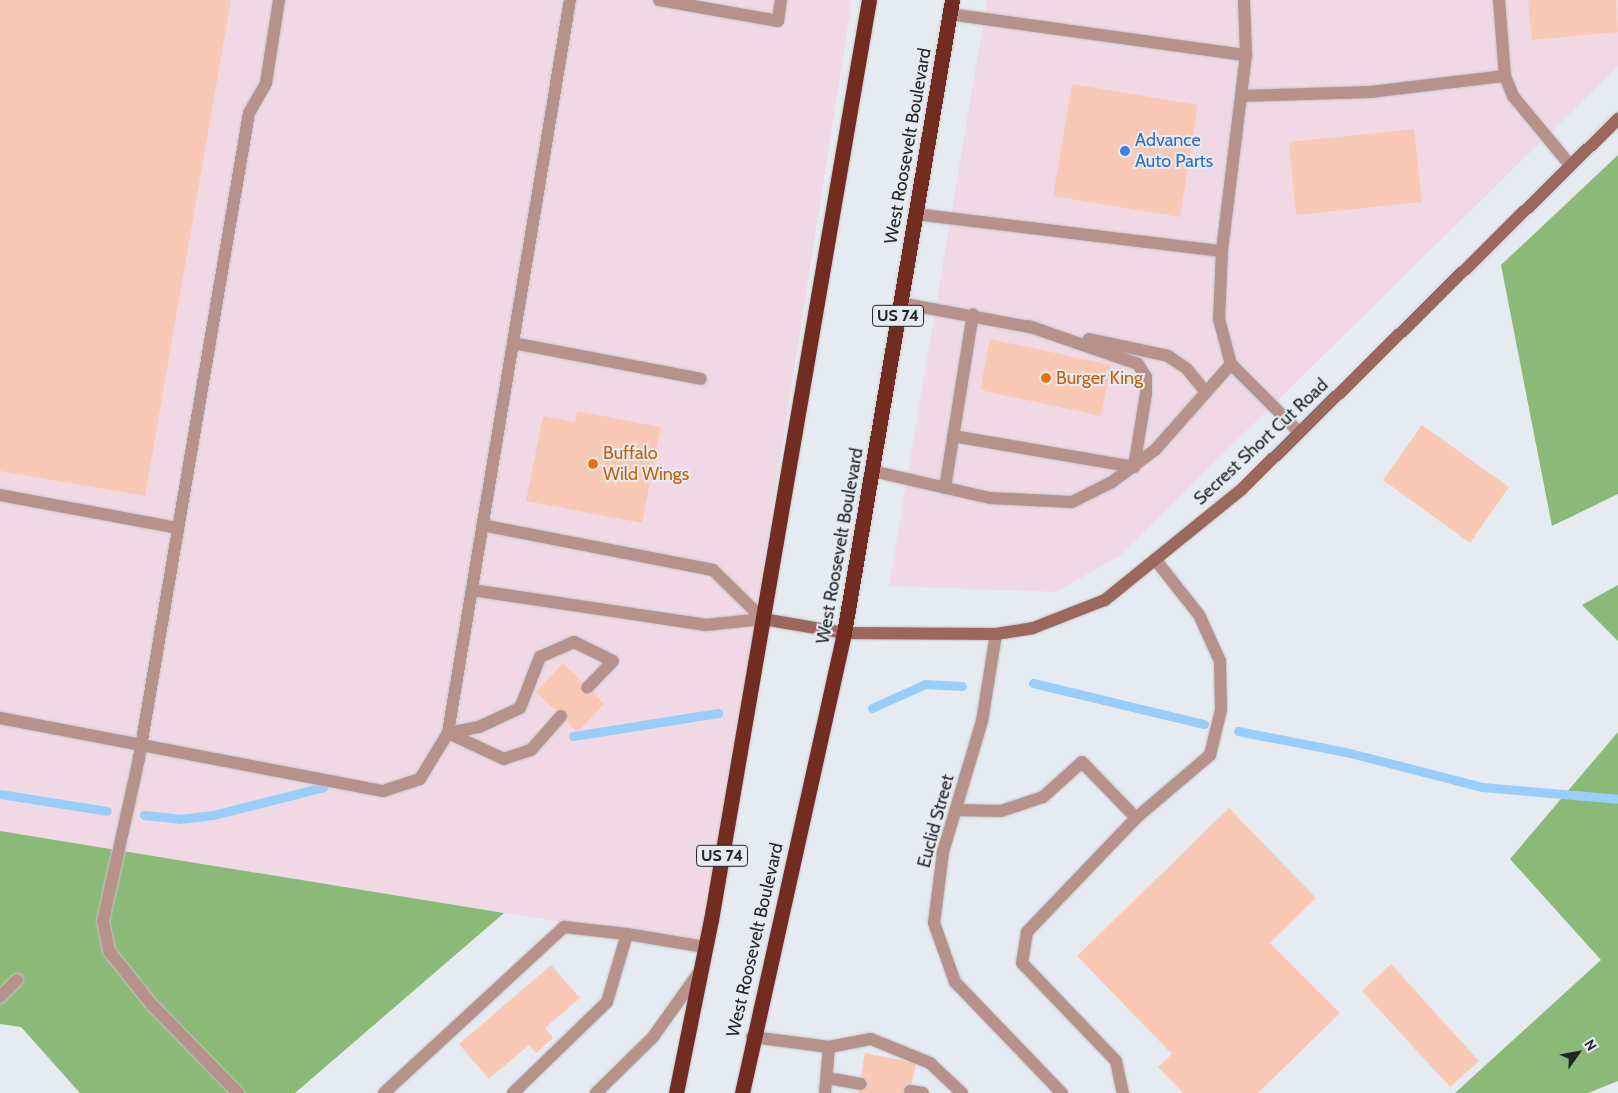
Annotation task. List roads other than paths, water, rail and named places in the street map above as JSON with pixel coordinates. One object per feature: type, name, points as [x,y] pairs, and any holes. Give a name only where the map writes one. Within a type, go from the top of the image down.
[{"type":"highway","name":"US 74","points":[[676,1093],[705,947],[763,619],[869,0]]},
{"type":"highway","name":"West Roosevelt Boulevard","points":[[742,1093],[752,1037],[844,633],[950,7]]},
{"type":"main road","name":"Secrest Short Cut Road","points":[[763,619],[844,633],[996,634],[1033,628],[1105,600],[1242,489],[1570,164],[1618,119]]},
{"type":"street","points":[[238,1093],[152,1005],[109,950],[103,921],[140,748],[249,113],[266,83],[280,0]]},
{"type":"street","points":[[0,718],[140,748],[383,791],[420,778],[448,733],[570,0]]},
{"type":"street","points":[[659,0],[778,21],[781,0]]},
{"type":"street","points":[[1244,0],[1246,55],[1222,251],[1219,319],[1231,364],[1299,432]]},
{"type":"street","points":[[1499,0],[1505,76],[1513,96],[1570,164]]},
{"type":"street","points":[[950,7],[1246,55]]},
{"type":"street","points":[[1241,96],[1370,92],[1505,76]]},
{"type":"street","points":[[915,214],[1222,251]]},
{"type":"street","points":[[900,303],[973,314],[1168,356],[1187,369],[1205,391]]},
{"type":"street","points":[[945,488],[973,314]]},
{"type":"street","points":[[1028,326],[1138,364],[1146,377],[1146,394],[1134,467]]},
{"type":"street","points":[[513,343],[701,379]]},
{"type":"street","points":[[872,471],[990,498],[1072,502],[1134,467],[1155,450],[1205,391],[1231,364]]},
{"type":"street","points":[[953,436],[1134,467]]},
{"type":"street","points":[[0,494],[178,528]]},
{"type":"street","points":[[482,525],[714,570],[763,619]]},
{"type":"street","points":[[1123,1093],[1116,1061],[1022,963],[1027,932],[1136,818],[1210,755],[1221,710],[1220,661],[1198,615],[1155,559]]},
{"type":"street","points":[[472,590],[706,625],[763,619]]},
{"type":"street","name":"Euclid Street","points":[[996,634],[982,721],[943,852],[934,923],[955,982],[1062,1093]]},
{"type":"street","points":[[448,733],[478,727],[520,708],[540,657],[574,642],[613,660],[587,688]]},
{"type":"street","points":[[448,733],[504,759],[530,750],[561,716]]},
{"type":"street","points":[[956,810],[1001,811],[1043,797],[1082,762],[1136,818]]},
{"type":"street","points":[[384,1093],[564,926],[705,947]]},
{"type":"street","points":[[513,1093],[606,1002],[626,934]]},
{"type":"street","points":[[596,1093],[653,1037],[700,972]]},
{"type":"street","points":[[0,997],[17,980]]},
{"type":"street","points":[[752,1037],[829,1047],[871,1039],[930,1063],[962,1093]]},
{"type":"street","points":[[825,1093],[829,1047]]},
{"type":"street","points":[[827,1078],[860,1084]]},
{"type":"waterway","points":[[1033,683],[1204,724]]},
{"type":"waterway","points":[[872,708],[925,684],[962,686]]},
{"type":"waterway","points":[[573,736],[718,713]]},
{"type":"waterway","points":[[1238,731],[1350,753],[1482,787],[1618,799]]},
{"type":"waterway","points":[[144,815],[180,819],[213,815],[324,787]]},
{"type":"waterway","points":[[0,794],[107,811]]},
{"type":"place","name":"Advance Auto Parts","points":[[1125,151]]},
{"type":"place","name":"Burger King","points":[[1046,378]]},
{"type":"place","name":"Buffalo Wild Wings","points":[[593,464]]}]
